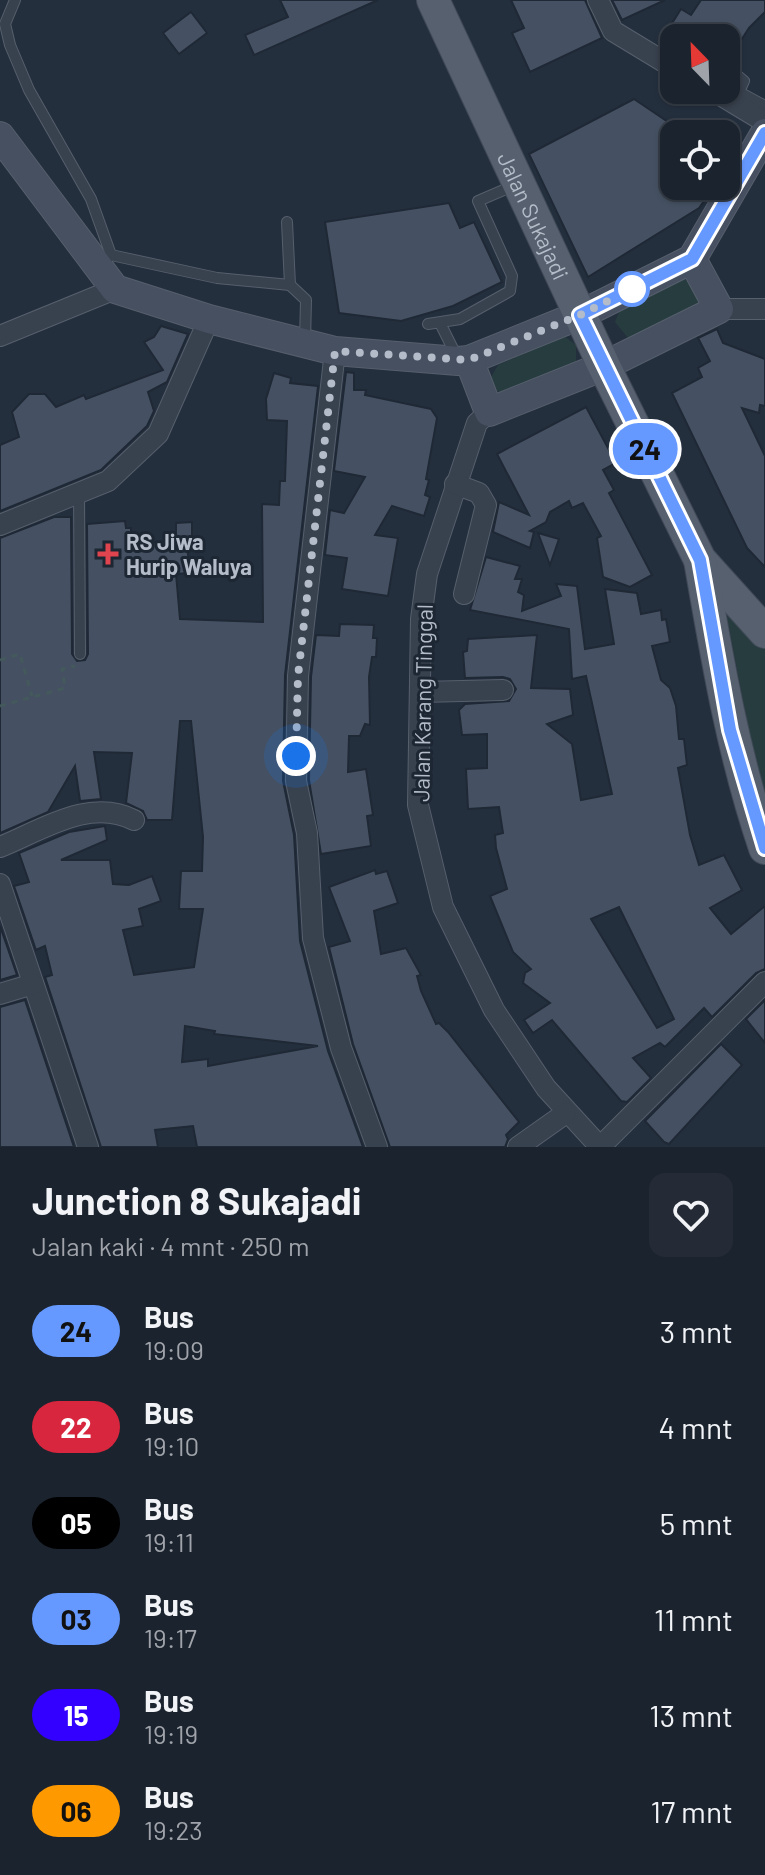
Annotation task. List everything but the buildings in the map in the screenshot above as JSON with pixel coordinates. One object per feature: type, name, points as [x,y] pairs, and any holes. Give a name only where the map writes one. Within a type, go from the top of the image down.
[{"type":"main road","name":"Jalan Sukajadi","points":[[433,0],[604,366],[700,560],[765,632]]},
{"type":"main road","name":"Jalan Sukajadi","points":[[700,560],[730,730],[745,790],[765,848]]},
{"type":"street","points":[[598,0],[613,31],[660,60]]},
{"type":"street","points":[[735,104],[765,122]]},
{"type":"street","points":[[0,336],[115,289],[209,319],[335,351],[463,360],[580,315],[692,259],[765,133]]},
{"type":"street","points":[[0,136],[104,261],[115,289]]},
{"type":"street","points":[[692,259],[719,309]]},
{"type":"street","points":[[463,360],[489,412],[604,366],[719,309],[765,309]]},
{"type":"street","points":[[0,525],[108,481],[158,434],[209,319]]},
{"type":"street","points":[[335,351],[298,676],[296,781],[307,833],[313,938],[341,1048],[377,1147]]},
{"type":"street","name":"Jalan Karang Tinggal","points":[[489,412],[477,423],[427,574],[421,619],[418,805],[443,907],[494,1010],[566,1113],[600,1147]]},
{"type":"street","points":[[455,484],[479,493],[486,505],[464,594]]},
{"type":"street","points":[[421,692],[503,690]]},
{"type":"street","points":[[0,847],[90,811],[118,812],[134,820]]},
{"type":"street","points":[[0,884],[88,1147]]},
{"type":"street","points":[[600,1147],[765,982]]},
{"type":"street","points":[[0,994],[33,984]]},
{"type":"street","points":[[518,1147],[566,1113]]},
{"type":"lane","points":[[15,0],[5,24],[10,45],[29,90],[91,199],[104,261],[290,285],[306,300],[305,343]]},
{"type":"lane","points":[[740,93],[765,106]]},
{"type":"lane","points":[[428,324],[460,319],[510,291],[512,276],[478,201],[519,183]]},
{"type":"lane","points":[[287,222],[290,285]]},
{"type":"lane","points":[[440,323],[463,360]]},
{"type":"lane","points":[[79,492],[80,654]]},
{"type":"path","points":[[0,660],[20,654],[32,696]]},
{"type":"path","points":[[0,706],[65,688],[62,669],[78,666],[80,654]]},
{"type":"green space","points":[[684,279],[692,284],[700,303],[635,340],[628,338],[615,322],[621,307]]},
{"type":"green space","points":[[564,336],[576,345],[576,363],[507,395],[493,389],[490,379],[498,365]]},
{"type":"green space","points":[[720,578],[765,636],[765,819]]},
{"type":"bus line","name":"24","points":[[765,133],[692,259],[580,315],[700,560],[730,730],[745,790],[765,848]]},
{"type":"place","name":"RS Jiwa Hurip Waluya","points":[[108,554]]},
{"type":"route","points":[[296,756],[298,676],[322,490],[335,351],[469,360],[580,315],[632,289]]}]
